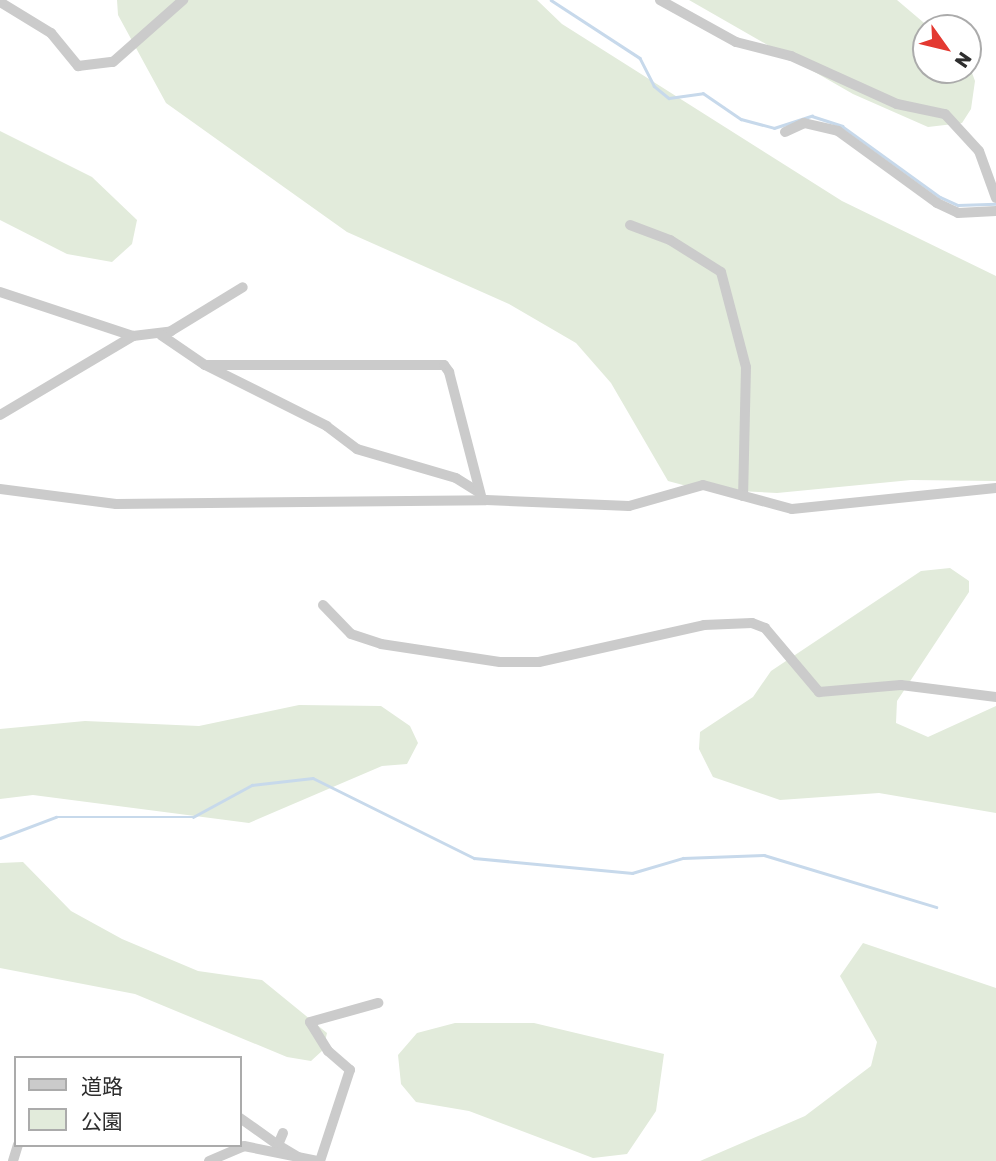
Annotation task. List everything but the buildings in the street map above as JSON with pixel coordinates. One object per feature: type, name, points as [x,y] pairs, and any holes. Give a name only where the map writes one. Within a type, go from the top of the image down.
[{"type":"street","points":[[0,2],[51,33],[78,66],[113,62],[183,0]]},
{"type":"street","points":[[660,0],[736,42],[791,56],[897,104],[945,114],[979,151],[996,198]]},
{"type":"street","points":[[785,132],[804,122],[838,131],[937,203],[958,213],[996,211]]},
{"type":"street","points":[[630,225],[670,240],[721,272],[746,367],[743,496]]},
{"type":"street","points":[[0,292],[133,336],[161,335],[243,287]]},
{"type":"street","points":[[161,335],[205,365],[327,426],[358,449],[456,478],[481,496]]},
{"type":"street","points":[[0,415],[133,336]]},
{"type":"street","points":[[205,365],[444,365],[481,496]]},
{"type":"street","points":[[0,489],[116,504],[481,496],[629,506],[703,485],[792,509],[840,508],[996,488]]},
{"type":"street","points":[[323,605],[351,634],[381,644],[500,662],[539,662],[704,625],[752,622],[765,628],[819,692],[901,685],[996,697]]},
{"type":"street","points":[[242,1147],[319,1161],[350,1070],[310,1022],[378,1003]]},
{"type":"street","points":[[242,1119],[302,1159]]},
{"type":"street","points":[[278,1145],[283,1133]]},
{"type":"street","points":[[209,1161],[242,1147]]},
{"type":"green space","points":[[117,0],[537,0],[562,24],[842,201],[996,276],[996,481],[911,480],[777,493],[698,489],[668,481],[611,383],[576,343],[509,304],[347,232],[166,103],[118,15]]},
{"type":"green space","points":[[689,0],[897,0],[914,14],[912,84],[975,84],[971,109],[962,123],[928,127],[853,94]]},
{"type":"green space","points":[[0,131],[92,177],[137,220],[132,244],[112,262],[67,254],[0,220]]},
{"type":"green space","points":[[950,568],[969,581],[969,592],[897,701],[896,723],[928,737],[996,706],[996,813],[879,793],[780,800],[713,777],[699,749],[700,732],[753,697],[771,671],[921,571]]},
{"type":"green space","points":[[299,705],[381,706],[410,726],[418,743],[407,764],[382,766],[249,823],[33,795],[0,799],[0,729],[85,721],[199,726]]},
{"type":"green space","points":[[23,862],[71,911],[122,939],[198,971],[262,980],[327,1033],[323,1050],[311,1061],[287,1057],[135,994],[0,968],[0,863]]},
{"type":"green space","points":[[863,943],[996,988],[996,1161],[700,1161],[805,1116],[871,1066],[877,1042],[840,976]]},
{"type":"green space","points":[[455,1023],[534,1023],[664,1054],[656,1111],[627,1154],[593,1158],[469,1111],[416,1102],[401,1084],[398,1055],[417,1033]]},
{"type":"waterway","points":[[551,0],[640,58],[654,86],[669,98],[703,93],[741,119],[774,128],[812,116],[842,126],[940,197],[958,205],[996,204]]},
{"type":"waterway","points":[[0,838],[56,817],[193,817],[252,785],[313,778],[474,858],[632,873],[683,858],[764,855],[936,907]]}]
